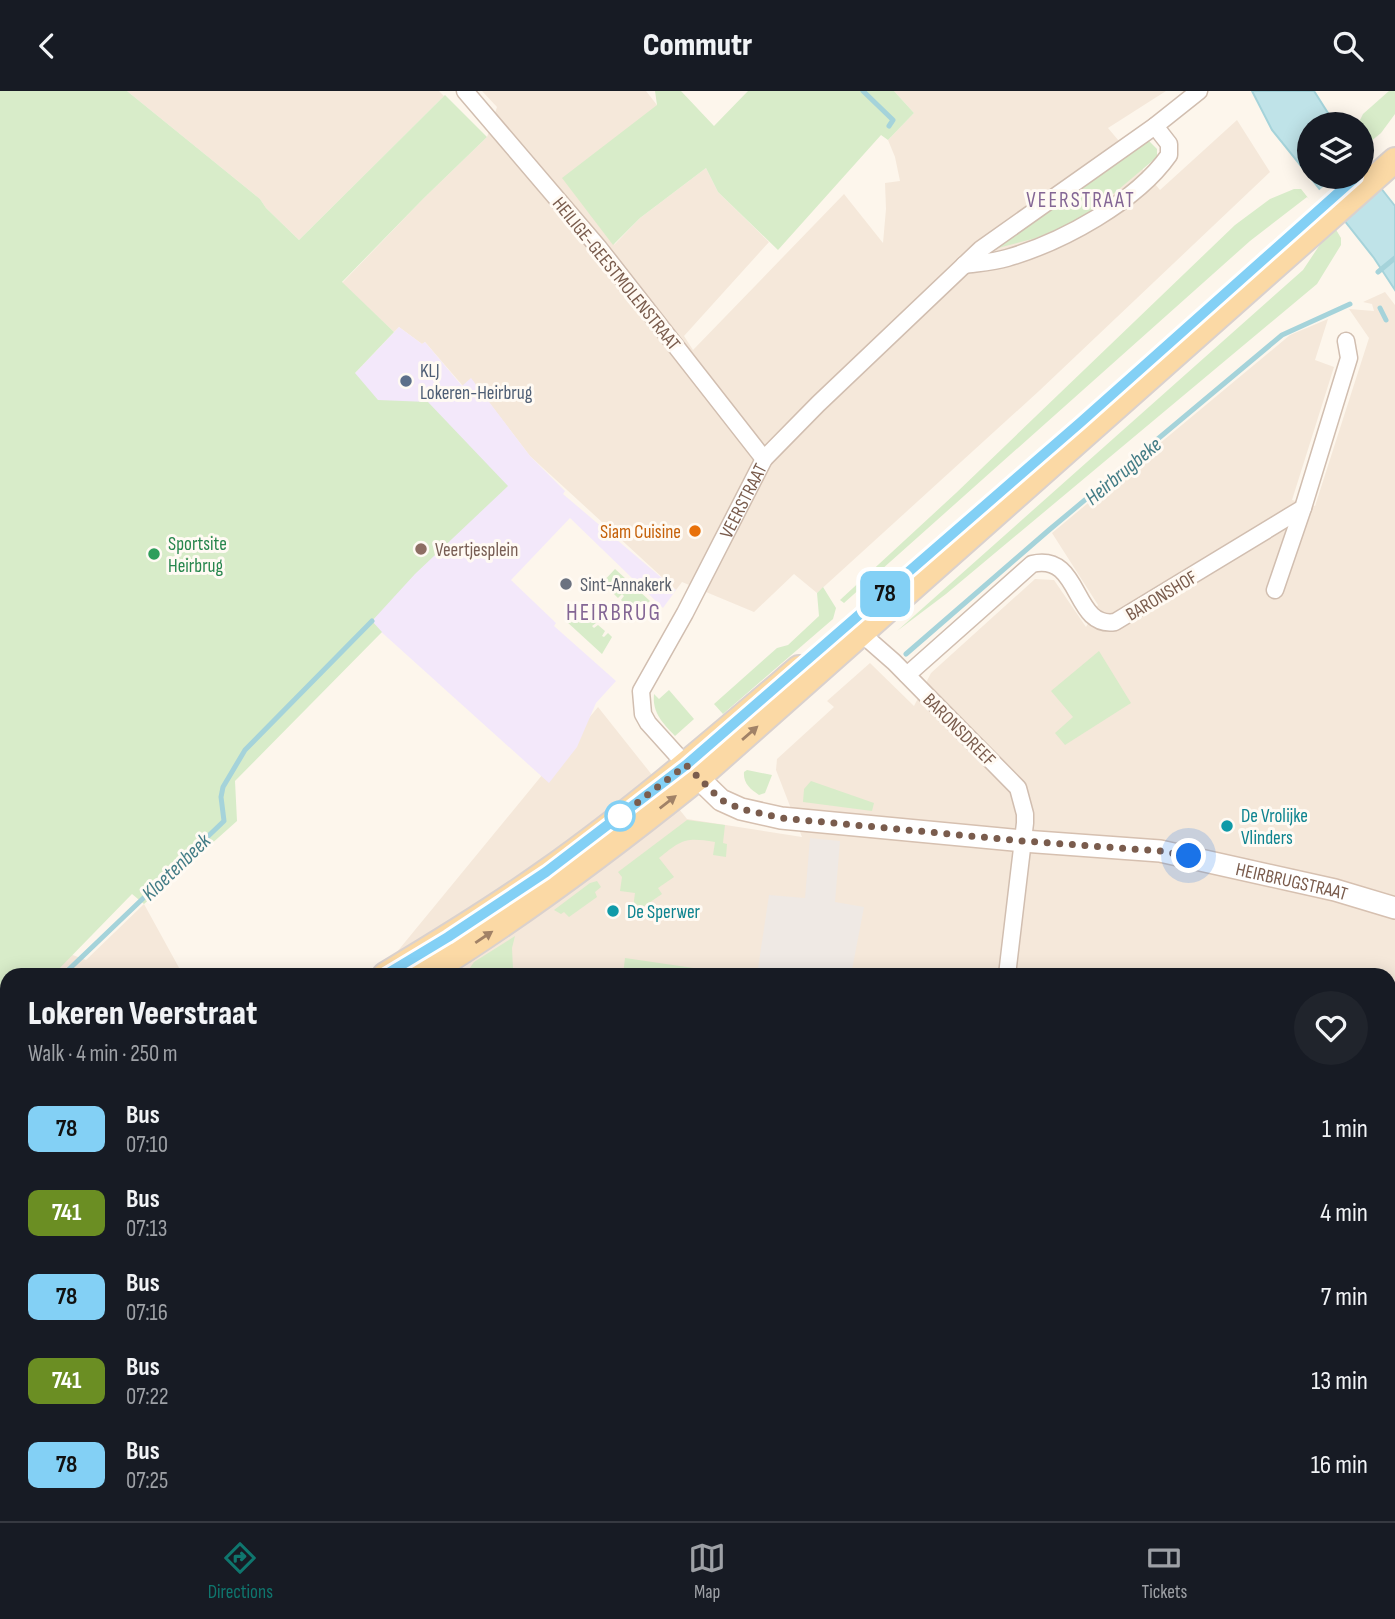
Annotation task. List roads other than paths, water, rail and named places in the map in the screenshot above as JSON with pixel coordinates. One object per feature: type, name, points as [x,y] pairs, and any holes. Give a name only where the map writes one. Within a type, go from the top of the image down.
[{"type":"main road","points":[[415,968],[546,872],[692,772],[862,634],[1380,165],[1395,141]]},
{"type":"main road","points":[[417,968],[515,916],[638,826],[825,645],[1323,216],[1346,189]]},
{"type":"street","name":"HEILIGE-GEESTMOLENSTRAAT","points":[[465,91],[605,256],[764,459]]},
{"type":"street","name":"VEERSTRAAT","points":[[692,772],[663,742],[643,715],[641,691],[685,613],[764,459],[981,249],[1155,126],[1199,91]]},
{"type":"street","points":[[964,265],[1006,259],[1098,218],[1145,180],[1170,155],[1169,144],[1155,126]]},
{"type":"street","points":[[1275,590],[1349,358],[1346,341]]},
{"type":"street","name":"BARONSHOF","points":[[907,675],[1032,564],[1045,561],[1060,567],[1093,616],[1103,623],[1115,622],[1303,508]]},
{"type":"street","name":"BARONSDREEF","points":[[862,634],[907,675],[1018,788],[1025,814],[1008,968]]},
{"type":"street","name":"HEIRBRUGSTRAAT","points":[[692,772],[721,800],[741,809],[781,818],[1160,851],[1335,890],[1395,908]]},
{"type":"water","points":[[1252,91],[1314,91],[1327,112],[1297,112],[1297,161],[1272,130]]},
{"type":"water","points":[[1374,179],[1395,206],[1395,290],[1374,258],[1319,189],[1374,189]]},
{"type":"waterway","points":[[863,91],[893,120],[889,126]]},
{"type":"waterway","name":"Heirbrugbeke","points":[[1378,272],[1395,258]]},
{"type":"waterway","name":"Heirbrugbeke","points":[[906,654],[1282,335],[1350,304]]},
{"type":"waterway","points":[[1380,308],[1386,320]]},
{"type":"waterway","name":"Kloetenbeek","points":[[70,968],[224,821],[221,797],[223,787],[245,750],[372,621]]},
{"type":"place","name":"KLJ Lokeren-Heirbrug","points":[[406,381]]},
{"type":"place","name":"Siam Cuisine","points":[[695,531]]},
{"type":"place","name":"Veertjesplein","points":[[421,549]]},
{"type":"place","name":"Sportsite Heirbrug","points":[[154,554]]},
{"type":"place","name":"Sint-Annakerk","points":[[566,584]]},
{"type":"place","name":"De Vrolijke Vlinders","points":[[1227,826]]},
{"type":"place","name":"De Sperwer","points":[[613,911]]},
{"type":"district","name":"VEERSTRAAT","points":[[1081,200]]},
{"type":"district","name":"HEIRBRUG","points":[[614,612]]}]
